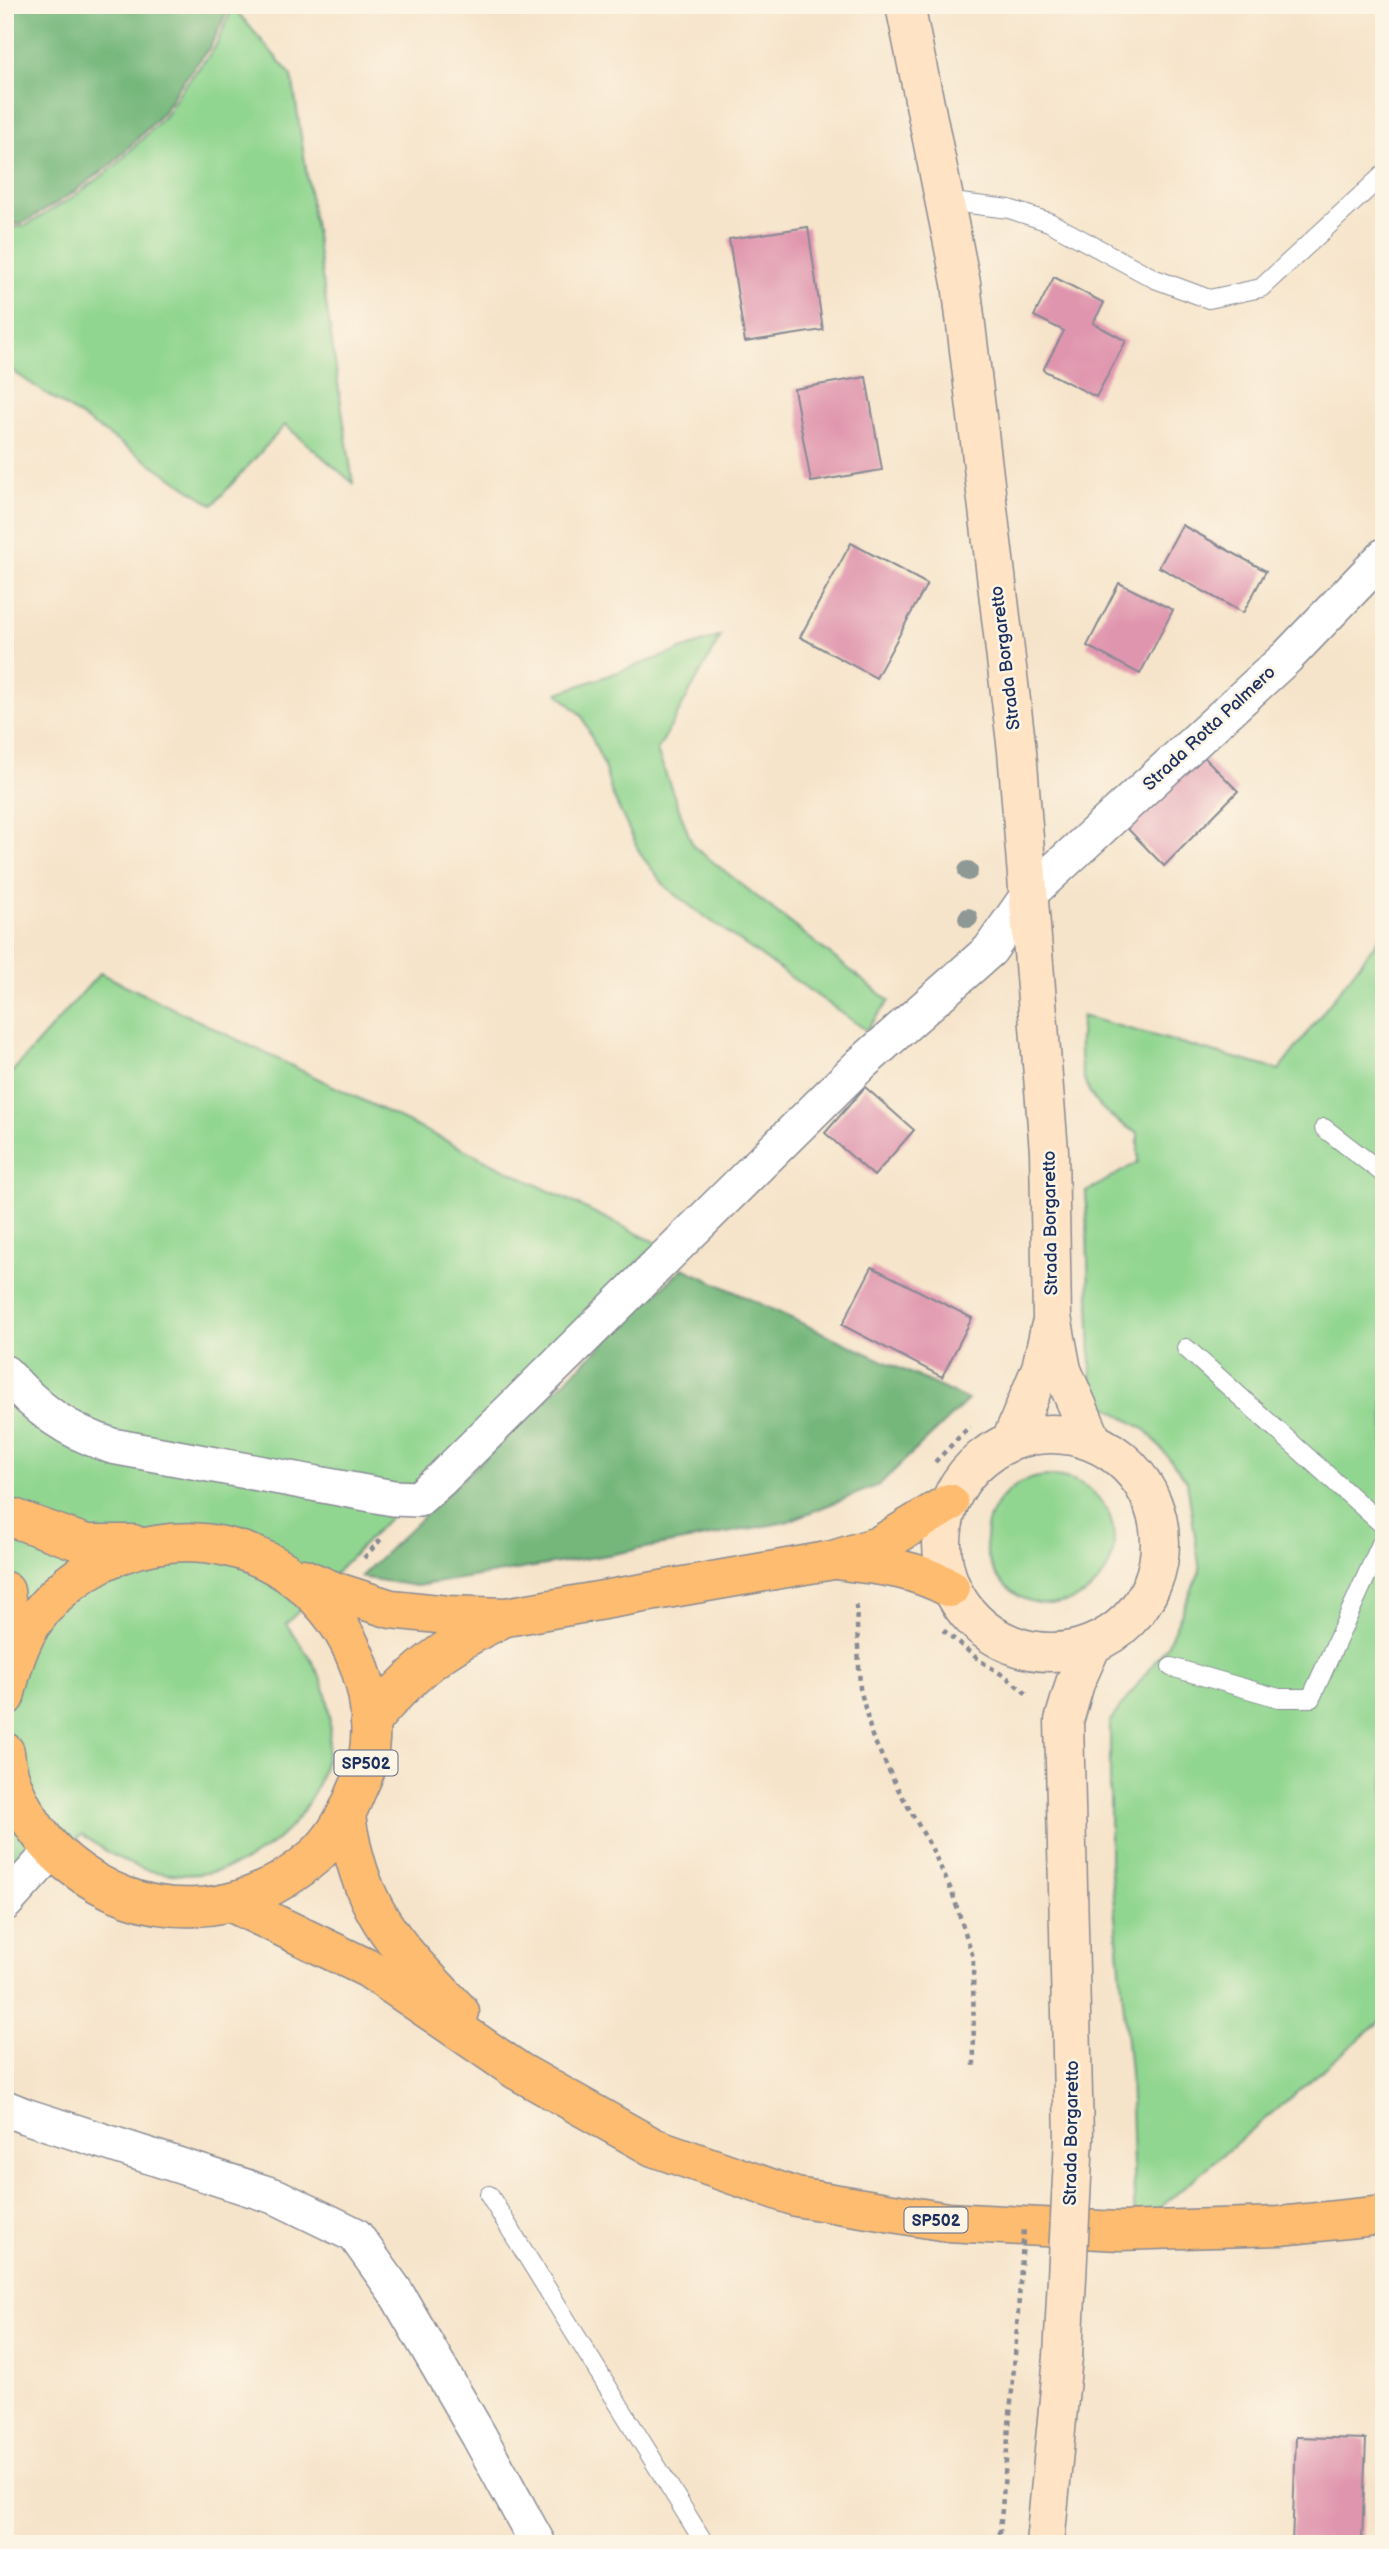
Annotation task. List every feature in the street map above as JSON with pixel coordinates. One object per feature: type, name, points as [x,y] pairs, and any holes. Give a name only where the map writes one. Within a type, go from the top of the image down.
[{"type":"main road","points":[[285,1571],[334,1591],[391,1609],[506,1617],[833,1560],[878,1546],[949,1503]]},
{"type":"main road","name":"SP502","points":[[5,1515],[86,1544],[198,1542],[244,1551],[285,1571],[314,1592],[337,1620],[355,1652],[370,1722],[365,1771],[346,1816],[317,1855],[278,1885],[232,1903],[184,1908],[135,1901],[90,1882],[52,1851],[23,1809],[5,1752]]},
{"type":"main road","name":"SP502","points":[[5,1698],[14,1660],[31,1626],[54,1597],[83,1573],[116,1555],[152,1544]]},
{"type":"main road","points":[[833,1560],[922,1574],[950,1588]]},
{"type":"main road","name":"SP502","points":[[5,1591],[14,1660]]},
{"type":"main road","points":[[370,1722],[424,1664],[463,1637],[506,1617]]},
{"type":"main road","name":"SP502","points":[[346,1816],[357,1874],[387,1932],[410,1960],[518,2071]]},
{"type":"main road","name":"SP502","points":[[232,1903],[369,1969],[518,2071],[653,2147],[796,2197],[935,2220],[1120,2231],[1280,2226],[1384,2215]]},
{"type":"street","name":"Strada Borgaretto","points":[[905,5],[962,297],[1017,751],[1049,1151],[1052,1317],[1062,1370],[1093,1443]]},
{"type":"street","name":"Strada Rotta Palmero","points":[[418,1499],[861,1064],[990,950],[1030,894],[1287,657],[1384,556]]},
{"type":"street","name":"Strada Borgaretto","points":[[1011,1441],[1041,1368],[1052,1317]]},
{"type":"street","points":[[5,1373],[51,1417],[82,1436],[112,1446],[393,1499],[418,1499]]},
{"type":"street","points":[[1054,1434],[1074,1436],[1093,1443],[1110,1451],[1128,1465],[1152,1500],[1159,1524],[1160,1541],[1154,1581],[1139,1608],[1115,1632],[1092,1645],[1061,1653],[1034,1652],[1013,1646],[971,1619],[950,1588],[943,1565],[941,1542],[949,1503],[959,1483],[972,1467],[988,1453],[1011,1441],[1054,1434]]},
{"type":"street","name":"Strada Borgaretto","points":[[1049,1710],[1075,1683],[1092,1645]]},
{"type":"street","name":"Strada Borgaretto","points":[[1034,1652],[1049,1710],[1074,2138],[1063,2357],[1045,2544]]},
{"type":"street","points":[[5,1903],[52,1851]]},
{"type":"street","points":[[5,2108],[277,2197],[355,2235],[395,2291],[538,2544]]},
{"type":"lane","points":[[944,201],[1009,209],[1049,222],[1155,279],[1209,299],[1261,288],[1384,174]]},
{"type":"lane","points":[[1324,1128],[1384,1174]]},
{"type":"lane","points":[[1186,1348],[1384,1526]]},
{"type":"lane","points":[[1171,1667],[1279,1698],[1311,1698],[1384,1537]]},
{"type":"lane","points":[[489,2195],[705,2544]]},
{"type":"path","points":[[935,1463],[978,1417]]},
{"type":"path","points":[[334,1591],[418,1499]]},
{"type":"path","points":[[833,1560],[842,1602],[856,1601],[860,1688],[872,1736],[942,1870],[973,1957],[974,2069]]},
{"type":"path","points":[[933,1622],[979,1660],[1049,1710]]},
{"type":"path","points":[[999,2544],[1024,2218]]},
{"type":"green space","points":[[5,5],[230,6],[210,47],[178,88],[163,113],[112,164],[71,194],[23,223],[5,225]]},
{"type":"green space","points":[[233,7],[292,76],[353,483],[285,425],[213,505],[5,366],[5,228],[25,226],[73,197],[114,167],[166,115],[181,90],[214,49]]},
{"type":"green space","points":[[721,636],[657,751],[693,846],[889,1001],[866,1030],[666,887],[641,855],[612,794],[603,763],[582,716],[558,693]]},
{"type":"green space","points":[[1384,932],[1384,2018],[1135,2229],[1130,2073],[1110,1864],[1110,1721],[1168,1644],[1200,1571],[1187,1481],[1147,1431],[1092,1398],[1086,1192],[1138,1162],[1138,1133],[1105,1112],[1094,1100],[1087,1086],[1080,1055],[1082,1016],[1279,1070]]},
{"type":"green space","points":[[100,973],[657,1243],[286,1624],[312,1661],[322,1681],[328,1703],[329,1738],[322,1772],[308,1803],[287,1830],[262,1851],[231,1866],[198,1874],[162,1873],[140,1868],[110,1854],[82,1834],[5,1913],[5,1080]]},
{"type":"green space","points":[[683,1268],[968,1400],[879,1485],[786,1522],[608,1555],[416,1586],[360,1577]]},
{"type":"green space","points":[[1050,1476],[1074,1481],[1095,1495],[1109,1516],[1114,1540],[1109,1564],[1095,1585],[1074,1599],[1050,1604],[1026,1599],[1005,1585],[991,1564],[986,1540],[991,1516],[1005,1495],[1026,1481]]},
{"type":"building","points":[[808,227],[823,330],[745,342],[729,239]]},
{"type":"building","points":[[1054,277],[1104,303],[1093,323],[1126,341],[1096,397],[1043,370],[1064,331],[1034,316]]},
{"type":"building","points":[[866,377],[882,470],[811,482],[794,389]]},
{"type":"building","points":[[1182,525],[1266,571],[1243,613],[1159,567]]},
{"type":"building","points":[[851,543],[927,584],[876,678],[800,637]]},
{"type":"building","points":[[1119,583],[1173,610],[1140,674],[1087,646]]},
{"type":"building","points":[[1200,753],[1238,791],[1164,866],[1126,827]]},
{"type":"building","points":[[865,1087],[914,1130],[874,1176],[825,1133]]},
{"type":"building","points":[[872,1267],[972,1318],[942,1377],[842,1325]]},
{"type":"building","points":[[1296,2437],[1366,2439],[1362,2540],[1355,2544],[1292,2544]]}]
